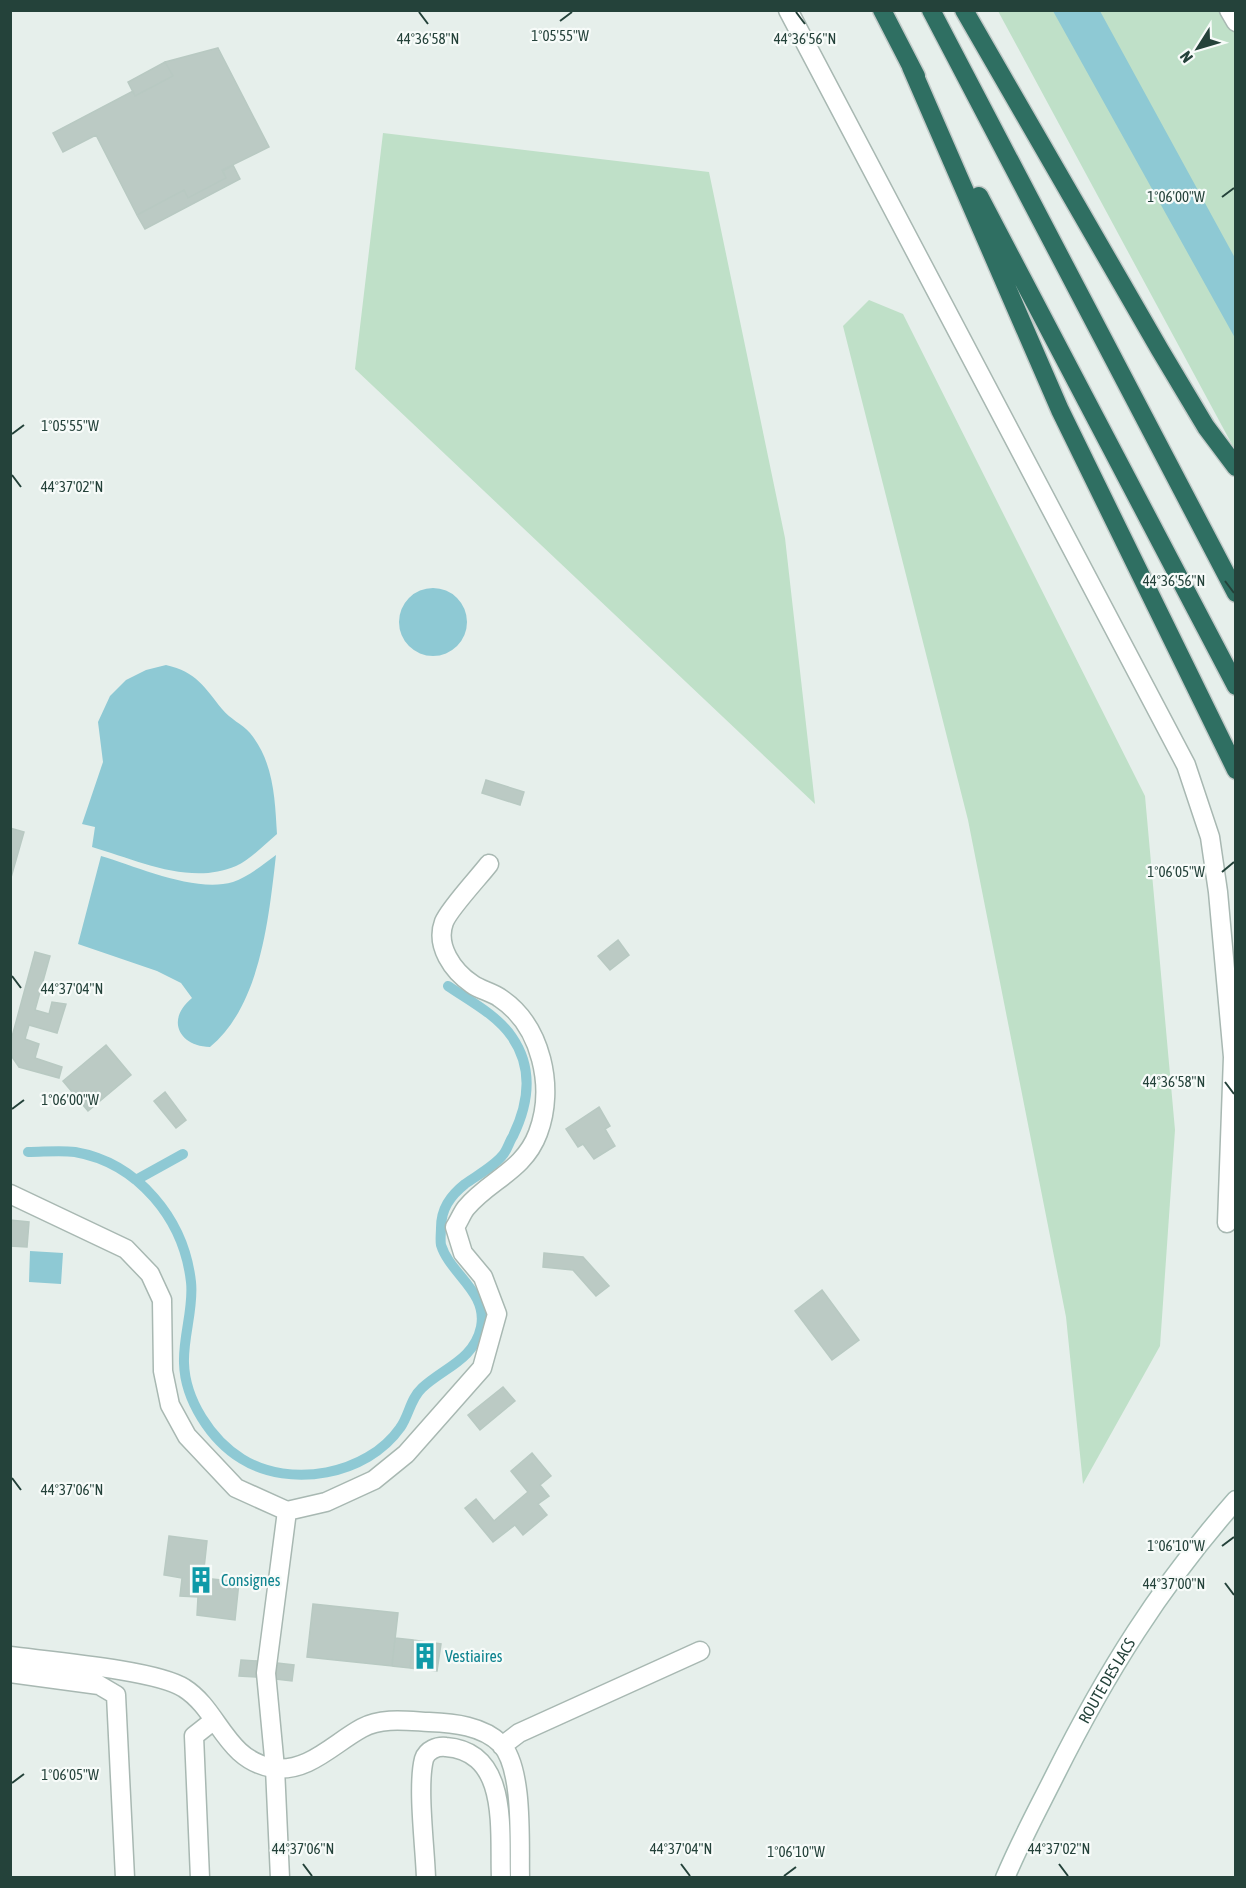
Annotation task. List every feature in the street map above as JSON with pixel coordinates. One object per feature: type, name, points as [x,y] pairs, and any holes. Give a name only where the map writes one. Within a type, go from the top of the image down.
[{"type":"highway","points":[[882,10],[1236,686]]},
{"type":"highway","points":[[932,10],[1236,593]]},
{"type":"highway","points":[[964,10],[1160,350],[1206,427],[1236,467]]},
{"type":"highway","points":[[911,67],[1060,410],[1236,770]]},
{"type":"street","points":[[788,10],[1186,765],[1210,837],[1218,892],[1233,1057],[1227,1222]]},
{"type":"street","points":[[1229,10],[1236,22]]},
{"type":"street","points":[[10,1194],[126,1249],[150,1274],[162,1300],[163,1371],[170,1405],[187,1436],[236,1488],[287,1511],[326,1502],[374,1480],[406,1454],[482,1368],[497,1314],[483,1277],[463,1253],[455,1227],[467,1207],[519,1165],[538,1134],[547,1096],[542,1059],[529,1028],[501,998],[472,985],[452,966],[442,943],[444,921],[489,864]]},
{"type":"street","name":"ROUTE DES LACS","points":[[1005,1878],[1084,1716],[1115,1663],[1150,1608],[1236,1500]]},
{"type":"street","points":[[280,1878],[275,1768],[266,1673],[287,1511]]},
{"type":"street","points":[[502,1746],[519,1733],[700,1651]]},
{"type":"street","points":[[10,1656],[158,1678],[184,1688],[236,1749],[255,1763],[275,1768],[296,1767],[316,1758],[364,1727],[394,1720],[470,1727],[489,1734],[502,1746],[512,1765],[516,1787],[520,1878]]},
{"type":"street","points":[[10,1673],[99,1685],[116,1695],[125,1878]]},
{"type":"street","points":[[200,1878],[194,1736],[213,1721]]},
{"type":"street","points":[[426,1878],[422,1774],[425,1756],[432,1749],[442,1746],[463,1749],[480,1759],[490,1773],[497,1797],[501,1878]]},
{"type":"green space","points":[[998,11],[1235,11],[1235,450]]},
{"type":"green space","points":[[383,133],[709,172],[785,538],[815,804],[355,369]]},
{"type":"green space","points":[[869,300],[903,314],[1145,796],[1175,1130],[1160,1346],[1083,1484],[1066,1317],[968,820],[843,326]]},
{"type":"water","points":[[1053,11],[1100,11],[1235,258],[1235,338]]},
{"type":"water","points":[[433,588],[446,591],[457,598],[464,609],[467,622],[464,635],[457,646],[446,653],[433,656],[420,653],[409,646],[402,635],[399,622],[402,609],[409,598],[420,591]]},
{"type":"water","points":[[166,665],[193,676],[205,687],[225,713],[250,733],[258,744],[269,769],[277,834],[252,856],[236,866],[200,873],[182,872],[145,864],[92,847],[95,827],[82,824],[103,762],[98,722],[110,696],[126,680],[146,670]]},
{"type":"water","points":[[276,855],[260,958],[241,1008],[227,1029],[210,1047],[190,1042],[179,1030],[179,1014],[192,998],[181,983],[157,971],[78,944],[101,856],[184,882],[218,884],[233,882],[244,877]]},
{"type":"water","points":[[30,1251],[63,1253],[61,1284],[29,1282]]},
{"type":"building","points":[[218,48],[269,147],[222,170],[226,178],[188,198],[184,190],[137,215],[96,135],[63,152],[53,133],[133,91],[135,96],[173,76],[165,62]]},
{"type":"building","points":[[165,62],[173,76],[135,96],[128,82]]},
{"type":"building","points":[[233,165],[240,179],[145,229],[137,215],[184,190],[188,198],[226,178],[223,171]]},
{"type":"building","points":[[486,780],[524,792],[520,805],[482,793]]},
{"type":"building","points":[[10,828],[24,832],[10,881]]},
{"type":"building","points":[[618,940],[629,955],[610,970],[598,956]]},
{"type":"building","points":[[35,952],[50,956],[35,1010],[49,1014],[52,1002],[66,1004],[57,1033],[29,1025],[25,1039],[39,1044],[35,1058],[62,1067],[59,1078],[19,1067],[10,1054],[10,1044]]},
{"type":"building","points":[[106,1045],[131,1075],[88,1111],[63,1081]]},
{"type":"building","points":[[165,1092],[186,1120],[176,1128],[154,1101]]},
{"type":"building","points":[[599,1107],[610,1126],[605,1129],[615,1146],[594,1159],[583,1144],[578,1147],[566,1129]]},
{"type":"building","points":[[10,1220],[29,1222],[27,1247],[10,1246]]},
{"type":"building","points":[[544,1253],[583,1257],[609,1286],[596,1296],[573,1270],[543,1267]]},
{"type":"building","points":[[822,1290],[859,1340],[832,1360],[795,1311]]},
{"type":"building","points":[[503,1387],[515,1401],[480,1430],[468,1415]]},
{"type":"building","points":[[532,1453],[551,1476],[540,1485],[549,1496],[538,1504],[547,1515],[523,1535],[515,1525],[493,1542],[465,1508],[476,1499],[494,1521],[528,1492],[511,1471]]},
{"type":"building","name":"Consignes","points":[[169,1536],[207,1541],[203,1578],[239,1582],[235,1620],[197,1615],[198,1597],[180,1596],[182,1578],[164,1575]]},
{"type":"building","points":[[313,1604],[398,1613],[392,1666],[307,1657]]},
{"type":"building","points":[[395,1638],[413,1640],[410,1668],[392,1666]]},
{"type":"building","name":"Vestiaires","points":[[413,1640],[441,1644],[437,1671],[410,1668]]},
{"type":"building","points":[[241,1660],[258,1661],[256,1677],[239,1676]]},
{"type":"building","points":[[277,1663],[294,1665],[292,1681],[276,1679]]},
{"type":"waterway","points":[[28,1152],[69,1151],[98,1158],[138,1181],[168,1216],[187,1259],[191,1282],[192,1292],[184,1353],[189,1391],[202,1418],[220,1441],[242,1459],[261,1468],[282,1473],[304,1475],[348,1466],[368,1457],[386,1444],[400,1428],[418,1392],[465,1356],[472,1348],[481,1327],[482,1315],[474,1293],[452,1265],[441,1245],[441,1221],[447,1203],[455,1193],[494,1164],[505,1152],[523,1111],[526,1099],[526,1074],[519,1049],[506,1029],[483,1009],[448,986]]},
{"type":"waterway","points":[[136,1180],[183,1154]]},
{"type":"place","name":"Consignes","points":[[201,1580]]},
{"type":"place","name":"Vestiaires","points":[[425,1656]]}]
